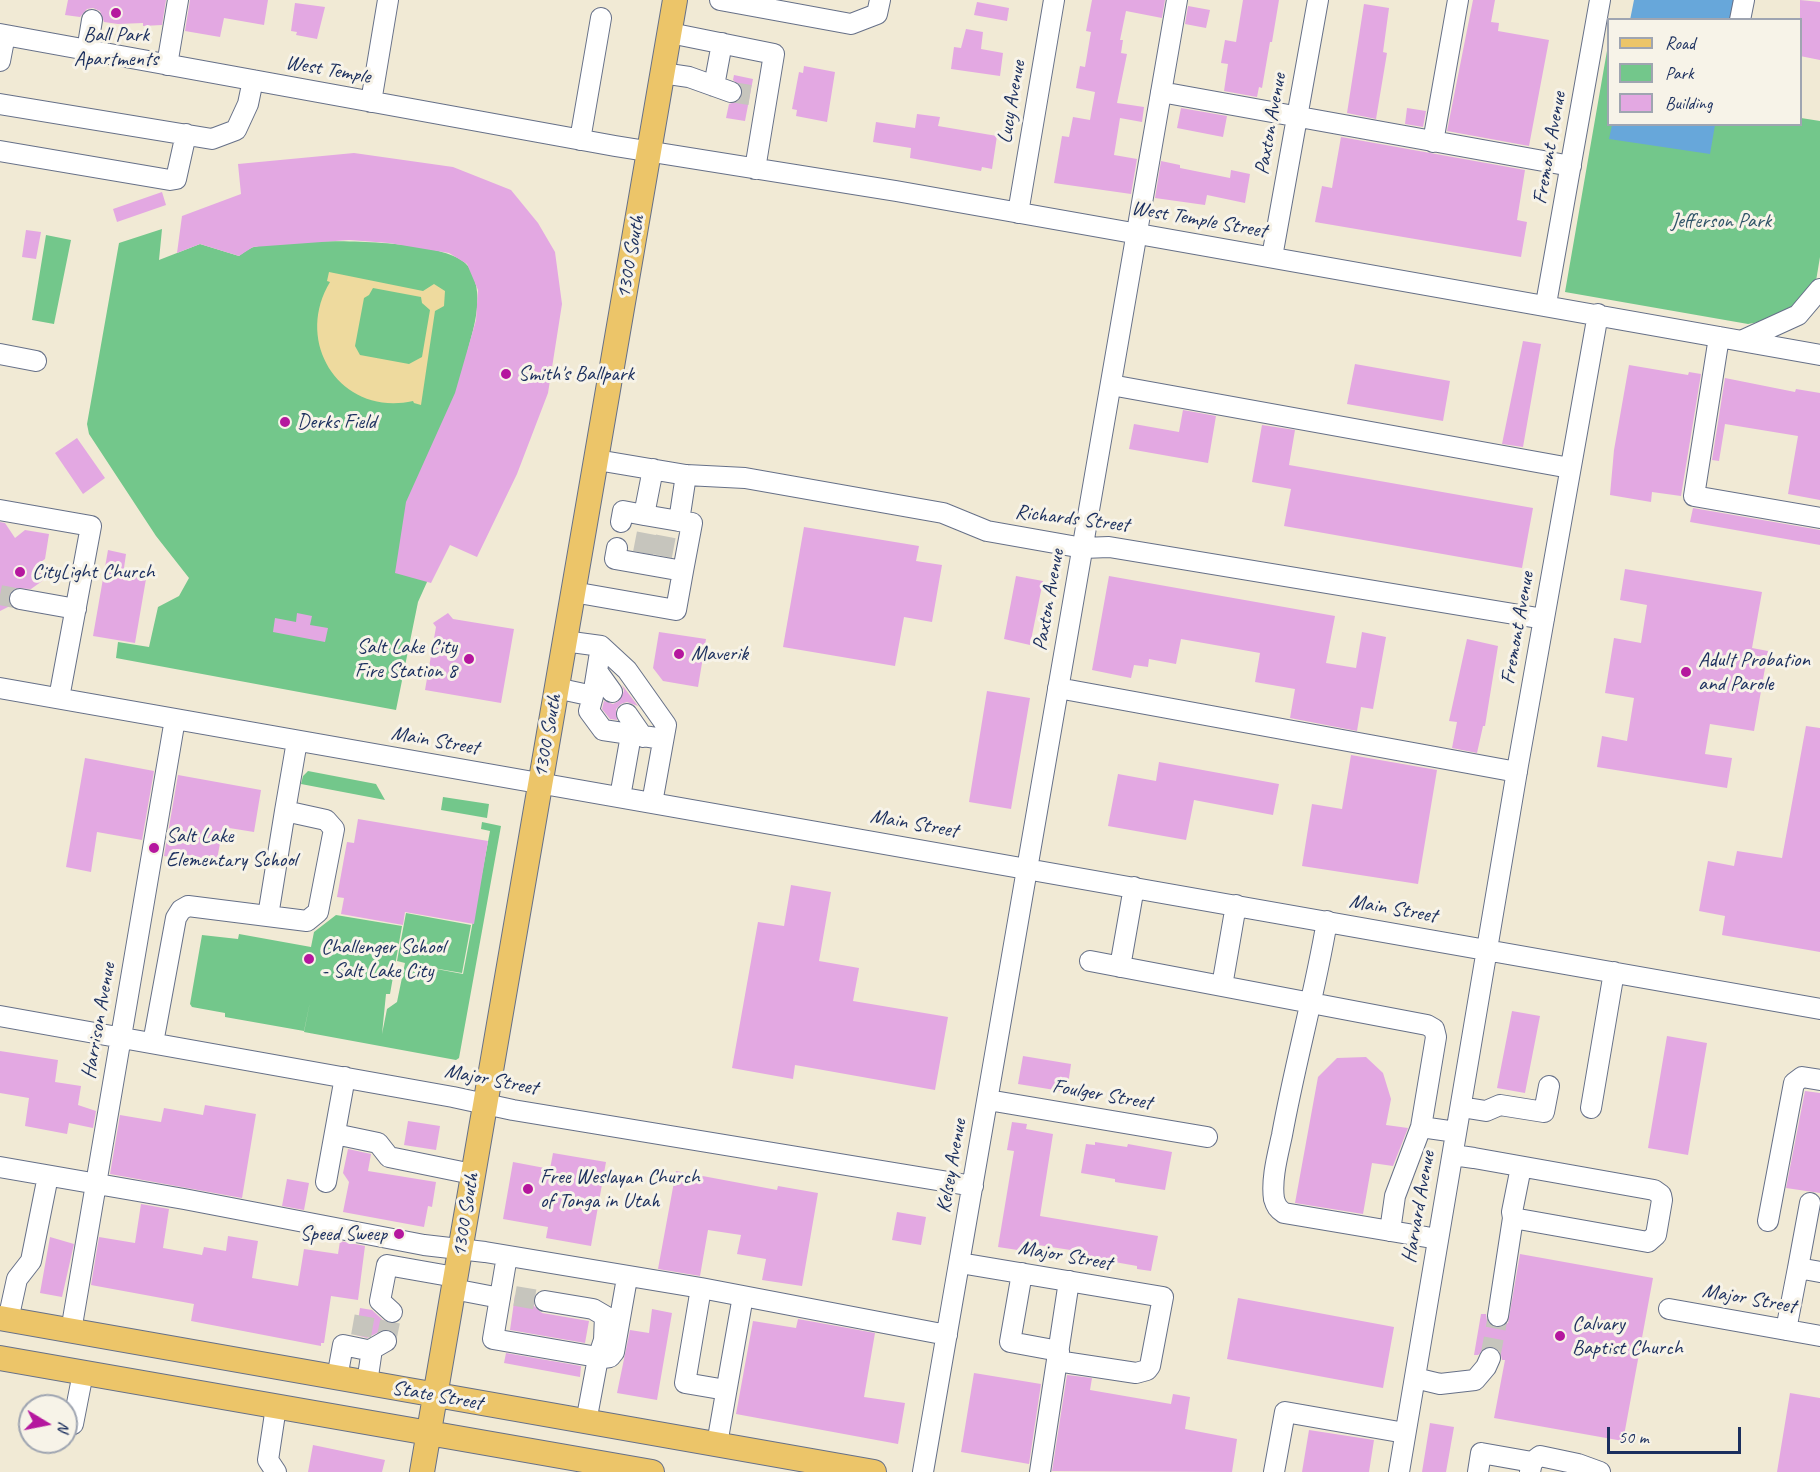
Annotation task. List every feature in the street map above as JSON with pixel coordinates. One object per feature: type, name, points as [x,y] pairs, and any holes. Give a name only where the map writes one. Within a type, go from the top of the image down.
[{"type":"main road","name":"1300 South","points":[[422,1472],[675,0]]},
{"type":"main road","name":"State Street","points":[[4,1319],[873,1472]]},
{"type":"main road","name":"State Street","points":[[0,1358],[428,1434],[560,1464],[652,1472]]},
{"type":"street","points":[[167,65],[178,0]]},
{"type":"street","points":[[370,102],[388,0]]},
{"type":"street","points":[[720,0],[851,24],[878,14],[880,0]]},
{"type":"street","name":"Lucy Avenue","points":[[1018,213],[1054,0]]},
{"type":"street","name":"Paxton Avenue","points":[[1028,869],[1177,0]]},
{"type":"street","name":"Paxton Avenue","points":[[1272,257],[1318,0]]},
{"type":"street","points":[[1433,142],[1458,0]]},
{"type":"street","name":"Fremont Avenue","points":[[1546,304],[1600,0]]},
{"type":"street","points":[[1740,18],[1744,0]]},
{"type":"street","points":[[580,140],[601,18]]},
{"type":"street","points":[[87,51],[92,20]]},
{"type":"street","points":[[670,33],[774,54],[740,93]]},
{"type":"street","points":[[0,61],[3,35]]},
{"type":"street","name":"West Temple","points":[[3,35],[648,152]]},
{"type":"street","points":[[722,43],[740,93],[755,169]]},
{"type":"street","points":[[662,73],[740,93]]},
{"type":"street","points":[[0,104],[212,139],[236,130],[248,104],[253,80]]},
{"type":"street","points":[[1161,92],[1571,166]]},
{"type":"street","points":[[0,151],[170,180],[176,179],[180,172],[186,134]]},
{"type":"street","name":"West Temple Street","points":[[648,152],[1138,233],[1546,304],[1741,341]]},
{"type":"street","points":[[1741,341],[1798,315],[1820,289]]},
{"type":"street","name":"Fremont Avenue","points":[[1488,950],[1598,314]]},
{"type":"street","points":[[1719,337],[1694,496],[1820,518]]},
{"type":"street","points":[[1741,341],[1820,355]]},
{"type":"street","points":[[0,354],[36,361]]},
{"type":"street","points":[[1111,385],[1570,468]]},
{"type":"street","name":"Richards Street","points":[[597,460],[686,475],[745,478],[943,513],[987,531],[1083,548],[1109,547],[1544,619]]},
{"type":"street","points":[[653,469],[655,522]]},
{"type":"street","points":[[655,522],[686,475]]},
{"type":"street","points":[[0,510],[91,526],[59,698]]},
{"type":"street","points":[[573,592],[676,610],[651,560],[692,523],[655,522]]},
{"type":"street","points":[[20,599],[76,609]]},
{"type":"street","points":[[564,640],[601,646],[627,670],[666,726],[652,803]]},
{"type":"street","points":[[601,646],[597,671],[602,694],[589,711],[603,730],[663,740]]},
{"type":"street","name":"Main Street","points":[[0,688],[1820,1009]]},
{"type":"street","points":[[556,688],[602,694]]},
{"type":"street","points":[[1058,688],[1517,772]]},
{"type":"street","points":[[620,797],[637,736],[627,714]]},
{"type":"street","name":"Harrison Avenue","points":[[71,1331],[175,719]]},
{"type":"street","points":[[268,916],[297,741]]},
{"type":"street","points":[[153,1043],[176,918],[181,910],[188,906],[307,921],[318,912],[334,829],[326,819],[285,811]]},
{"type":"street","name":"Kelsey Avenue","points":[[923,1472],[1028,869]]},
{"type":"street","points":[[1120,967],[1134,888]]},
{"type":"street","points":[[1222,986],[1236,905]]},
{"type":"street","points":[[1327,921],[1312,1003],[1289,1094],[1277,1162],[1274,1198],[1277,1209],[1284,1213],[1438,1239]]},
{"type":"street","name":"Harvard Avenue","points":[[1399,1472],[1488,950]]},
{"type":"street","points":[[1090,961],[1427,1025],[1434,1029],[1436,1037],[1421,1127],[1395,1196],[1390,1231]]},
{"type":"street","points":[[1592,1108],[1614,972]]},
{"type":"street","name":"Major Street","points":[[0,1016],[485,1103],[973,1186]]},
{"type":"street","points":[[326,1182],[345,1077]]},
{"type":"street","points":[[1768,1221],[1794,1083],[1802,1077],[1820,1080]]},
{"type":"street","points":[[1461,1107],[1486,1111],[1500,1105],[1544,1112],[1548,1086]]},
{"type":"street","name":"Foulger Street","points":[[988,1100],[1207,1137]]},
{"type":"street","points":[[1421,1127],[1456,1132]]},
{"type":"street","points":[[334,1134],[378,1143],[389,1156],[472,1174]]},
{"type":"street","points":[[1453,1155],[1654,1190],[1661,1194],[1662,1200],[1656,1235],[1648,1242],[1513,1218]]},
{"type":"street","points":[[0,1167],[424,1245],[507,1256],[627,1278],[701,1288],[947,1335]]},
{"type":"street","points":[[1498,1317],[1512,1212],[1521,1167]]},
{"type":"street","points":[[4,1319],[17,1279],[31,1261],[48,1176]]},
{"type":"street","points":[[1786,1330],[1810,1203]]},
{"type":"street","points":[[507,1256],[505,1296],[493,1339],[606,1359],[614,1352],[627,1278]]},
{"type":"street","name":"Major Street","points":[[960,1263],[1163,1297],[1150,1366],[1147,1370],[1136,1372],[1058,1356]]},
{"type":"street","points":[[379,1308],[387,1265],[505,1296]]},
{"type":"street","points":[[1798,1268],[1820,1272]]},
{"type":"street","points":[[1022,1273],[1010,1342],[1058,1356]]},
{"type":"street","points":[[1040,1472],[1069,1281]]},
{"type":"street","points":[[701,1288],[685,1383],[726,1390]]},
{"type":"street","points":[[717,1444],[743,1296]]},
{"type":"street","points":[[544,1300],[602,1312],[607,1324],[586,1422]]},
{"type":"street","name":"Major Street","points":[[1669,1309],[1820,1336]]},
{"type":"street","points":[[337,1378],[343,1345],[373,1343],[367,1383]]},
{"type":"street","points":[[1414,1378],[1440,1384],[1475,1380],[1490,1358]]},
{"type":"street","points":[[78,1396],[82,1373]]},
{"type":"street","points":[[276,1407],[268,1460],[276,1472]]},
{"type":"street","points":[[1274,1472],[1285,1412],[1405,1433]]},
{"type":"street","points":[[1478,1472],[1481,1453],[1531,1467],[1540,1456],[1578,1464],[1600,1472]]},
{"type":"green space","name":"Jefferson Park","points":[[1607,51],[1607,126],[1802,126],[1802,118],[1820,121],[1820,257],[1816,281],[1789,312],[1770,320],[1748,324],[1565,292]]},
{"type":"green space","name":"Derks Field","points":[[162,229],[159,260],[200,244],[239,256],[252,248],[272,244],[366,242],[400,244],[431,249],[454,256],[468,266],[473,276],[477,310],[467,354],[427,582],[418,602],[396,710],[116,658],[118,642],[149,647],[158,607],[179,596],[189,578],[156,536],[89,434],[87,424],[119,243]]},
{"type":"green space","points":[[46,235],[71,240],[54,324],[32,320]]},
{"type":"green space","points":[[308,771],[376,784],[385,800],[301,784],[303,776]]},
{"type":"green space","points":[[443,797],[489,804],[487,818],[441,810]]},
{"type":"green space","points":[[482,822],[501,826],[459,1058],[456,1060],[304,1032],[310,1002],[304,1031],[225,1017],[225,1013],[192,1007],[190,1004],[202,935],[238,939],[239,934],[311,947],[314,932],[336,915],[402,926],[390,994],[386,994],[382,1034],[387,1009],[397,1002],[405,963],[397,961],[406,913],[471,925],[462,973],[410,964],[463,974],[490,831],[481,829]]},
{"type":"sand","points":[[329,272],[423,291],[434,284],[445,291],[444,306],[435,311],[421,405],[413,401],[387,403],[364,398],[345,386],[331,370],[321,351],[317,329],[320,305],[330,282],[327,281]],"holes":[[[373,288],[421,297],[422,303],[430,310],[422,357],[409,364],[360,355],[355,346],[364,298]]]},
{"type":"water","points":[[1634,0],[1736,0],[1733,18],[1630,18]]},
{"type":"water","points":[[1612,126],[1715,126],[1710,154],[1609,139]]},
{"type":"building","name":"Ball Park Apartments","points":[[68,0],[166,0],[162,25],[143,26],[143,23],[104,22],[100,11],[93,8],[87,9],[80,17],[65,15]]},
{"type":"building","points":[[190,0],[268,0],[264,25],[224,18],[220,37],[185,31]]},
{"type":"building","points":[[1092,0],[1165,0],[1162,18],[1126,11],[1120,40],[1123,40],[1121,53],[1127,54],[1117,103],[1144,107],[1142,122],[1120,118],[1114,155],[1137,159],[1131,194],[1054,183],[1062,136],[1069,137],[1073,117],[1090,120],[1095,92],[1076,88],[1080,66],[1085,67],[1091,32],[1086,31]]},
{"type":"building","points":[[1243,0],[1279,0],[1262,88],[1259,87],[1257,97],[1224,91],[1228,64],[1221,63],[1225,40],[1236,42]]},
{"type":"building","points":[[1473,0],[1495,0],[1491,22],[1499,23],[1498,31],[1549,40],[1529,146],[1447,131]]},
{"type":"building","points":[[1800,0],[1820,2],[1820,60],[1802,56],[1802,18],[1800,18]]},
{"type":"building","points":[[977,2],[1009,8],[1007,21],[974,15]]},
{"type":"building","points":[[295,3],[325,7],[317,39],[296,35],[297,32],[291,31]]},
{"type":"building","points":[[1364,4],[1389,8],[1383,52],[1387,53],[1376,119],[1347,113]]},
{"type":"building","points":[[1188,6],[1210,10],[1206,28],[1185,24]]},
{"type":"building","points":[[966,29],[983,32],[981,49],[1003,53],[1000,76],[951,69],[954,47],[961,48]]},
{"type":"building","points":[[804,66],[835,72],[827,122],[796,116],[797,110],[792,109],[799,72],[803,73]]},
{"type":"building","points":[[734,75],[753,79],[745,121],[726,118],[729,104],[738,101],[742,95],[743,89],[733,80]]},
{"type":"building","points":[[1181,108],[1227,116],[1223,137],[1177,128]]},
{"type":"building","points":[[1407,108],[1426,111],[1423,127],[1405,124]]},
{"type":"building","points":[[917,114],[940,117],[938,126],[997,136],[992,169],[982,167],[981,171],[910,158],[911,148],[873,142],[876,122],[915,128]]},
{"type":"building","points":[[1341,137],[1525,170],[1517,220],[1527,222],[1521,257],[1315,222],[1322,186],[1332,188]]},
{"type":"building","name":"Smith's Ballpark","points":[[354,153],[453,167],[511,190],[538,223],[555,252],[562,304],[548,393],[517,474],[477,557],[450,545],[431,583],[395,573],[406,502],[455,393],[476,320],[478,290],[467,264],[449,253],[389,243],[349,240],[253,247],[239,256],[200,244],[177,253],[182,216],[241,194],[238,164]]},
{"type":"building","points":[[1161,161],[1180,165],[1180,168],[1230,178],[1231,170],[1250,174],[1245,203],[1207,195],[1205,205],[1155,198]]},
{"type":"building","points":[[162,192],[166,205],[117,222],[113,209]]},
{"type":"building","points":[[26,230],[41,232],[36,259],[22,257]]},
{"type":"building","points":[[1523,341],[1541,344],[1523,447],[1502,444]]},
{"type":"building","points":[[1355,364],[1450,381],[1443,421],[1347,404]]},
{"type":"building","points":[[1629,365],[1688,375],[1689,372],[1701,374],[1681,496],[1652,492],[1651,502],[1610,495],[1614,450]]},
{"type":"building","points":[[1725,378],[1795,392],[1796,389],[1820,393],[1820,500],[1788,494],[1798,436],[1725,424],[1719,461],[1712,460]]},
{"type":"building","points":[[1183,410],[1216,416],[1208,463],[1129,449],[1134,424],[1179,432]]},
{"type":"building","points":[[1262,425],[1295,430],[1289,465],[1533,508],[1522,568],[1284,526],[1291,489],[1252,482]]},
{"type":"building","points":[[77,438],[105,478],[83,494],[55,453]]},
{"type":"building","points":[[1693,508],[1820,530],[1820,545],[1690,522]]},
{"type":"building","name":"CityLight Church","points":[[0,522],[5,523],[15,538],[25,530],[49,534],[45,559],[35,566],[45,579],[31,589],[16,588],[11,591],[8,597],[10,606],[0,611]]},
{"type":"building","points":[[804,527],[919,546],[916,561],[942,565],[932,622],[904,617],[895,666],[783,647]]},
{"type":"building","points":[[108,550],[126,554],[123,575],[146,579],[135,643],[93,636]]},
{"type":"building","name":"Adult Probation and Parole","points":[[1625,569],[1762,592],[1752,648],[1768,651],[1754,731],[1710,724],[1705,754],[1732,758],[1727,788],[1597,767],[1602,736],[1627,741],[1634,698],[1605,693],[1614,638],[1641,643],[1647,605],[1620,600]]},
{"type":"building","points":[[1016,576],[1043,581],[1030,645],[1004,639]]},
{"type":"building","points":[[1109,576],[1335,616],[1326,663],[1356,668],[1362,632],[1386,637],[1373,709],[1361,707],[1357,731],[1290,718],[1295,689],[1255,682],[1260,653],[1181,639],[1176,664],[1149,659],[1148,667],[1134,665],[1131,678],[1092,670]]},
{"type":"building","points":[[297,613],[312,616],[310,625],[328,628],[325,642],[273,632],[275,618],[296,622]]},
{"type":"building","name":"Salt Lake City Fire Station 8","points":[[448,613],[453,619],[514,629],[501,703],[425,690],[436,627],[433,623]]},
{"type":"building","name":"Maverik","points":[[659,632],[706,639],[698,687],[663,681],[653,668]]},
{"type":"building","points":[[1467,639],[1498,646],[1485,726],[1483,726],[1477,753],[1452,748],[1457,722],[1449,721]]},
{"type":"building","points":[[622,685],[638,706],[627,702],[621,704],[616,709],[617,720],[610,719],[602,709],[604,701],[613,704],[619,701],[624,691]]},
{"type":"building","points":[[987,691],[1030,698],[1011,809],[969,802]]},
{"type":"building","points":[[1806,726],[1820,728],[1820,952],[1722,935],[1725,916],[1699,911],[1708,861],[1734,866],[1737,851],[1782,858]]},
{"type":"building","points":[[1351,755],[1437,770],[1418,884],[1302,866],[1312,804],[1342,809]]},
{"type":"building","points":[[85,758],[154,771],[142,840],[97,832],[91,872],[66,867]]},
{"type":"building","points":[[1159,762],[1279,784],[1273,815],[1194,800],[1186,840],[1108,826],[1118,774],[1156,781]]},
{"type":"building","points":[[178,775],[261,790],[254,832],[223,827],[216,865],[164,856]]},
{"type":"building","points":[[358,819],[488,841],[474,924],[405,912],[403,925],[341,914],[344,898],[337,897],[347,842],[354,843]]},
{"type":"building","points":[[791,885],[831,892],[819,961],[859,968],[853,1001],[948,1017],[935,1090],[795,1065],[793,1079],[732,1068],[758,922],[784,926]]},
{"type":"building","points":[[1512,1011],[1540,1016],[1525,1093],[1497,1088]]},
{"type":"building","points":[[1667,1036],[1707,1043],[1688,1155],[1648,1148]]},
{"type":"building","points":[[0,1051],[58,1060],[55,1082],[81,1086],[78,1105],[96,1111],[93,1128],[69,1123],[67,1134],[25,1126],[29,1098],[0,1093]]},
{"type":"building","points":[[1023,1056],[1071,1064],[1067,1092],[1018,1084]]},
{"type":"building","points":[[1366,1057],[1383,1073],[1391,1099],[1386,1125],[1408,1128],[1393,1166],[1372,1163],[1363,1214],[1295,1203],[1318,1077],[1337,1058]]},
{"type":"building","points":[[1805,1091],[1820,1093],[1820,1193],[1786,1188]]},
{"type":"building","points":[[205,1105],[256,1114],[242,1198],[110,1174],[120,1115],[161,1122],[164,1108],[203,1115]]},
{"type":"building","points":[[408,1121],[440,1126],[436,1150],[404,1145]]},
{"type":"building","points":[[1012,1122],[1027,1124],[1026,1129],[1053,1134],[1040,1216],[1158,1236],[1151,1271],[1137,1269],[1137,1266],[1092,1258],[1091,1262],[1076,1260],[1077,1251],[1038,1245],[1037,1253],[998,1247],[1014,1151],[1007,1150]]},
{"type":"building","points":[[1095,1142],[1127,1147],[1128,1144],[1172,1152],[1165,1190],[1115,1182],[1115,1179],[1081,1173],[1086,1144],[1095,1145]]},
{"type":"building","points":[[348,1149],[371,1154],[368,1171],[436,1182],[432,1207],[428,1206],[424,1227],[343,1212],[349,1182],[343,1173]]},
{"type":"building","points":[[553,1153],[606,1162],[591,1246],[546,1238],[548,1227],[503,1219],[513,1162],[550,1169]]},
{"type":"building","points":[[676,1171],[777,1190],[778,1186],[818,1193],[802,1286],[762,1280],[766,1259],[737,1254],[741,1235],[708,1230],[700,1276],[658,1269]]},
{"type":"building","points":[[287,1179],[309,1183],[304,1210],[282,1206]]},
{"type":"building","points":[[141,1204],[169,1209],[163,1248],[202,1255],[204,1247],[226,1251],[228,1236],[258,1241],[252,1278],[298,1286],[304,1249],[338,1254],[340,1241],[365,1246],[358,1300],[331,1296],[324,1343],[321,1343],[321,1346],[191,1321],[194,1304],[91,1285],[99,1237],[135,1243]]},
{"type":"building","points":[[897,1212],[926,1217],[921,1245],[892,1240]]},
{"type":"building","points":[[50,1237],[74,1244],[62,1297],[40,1293]]},
{"type":"building","name":"Calvary Baptist Church","points":[[1520,1254],[1653,1278],[1623,1441],[1494,1418],[1505,1360],[1502,1360],[1500,1351],[1488,1346],[1478,1355],[1474,1355],[1481,1314],[1486,1314],[1487,1321],[1496,1328],[1508,1323]]},
{"type":"building","points":[[515,1295],[534,1298],[534,1306],[542,1313],[589,1321],[585,1343],[510,1330]]},
{"type":"building","points":[[1238,1298],[1394,1327],[1383,1388],[1227,1359]]},
{"type":"building","points":[[360,1308],[372,1310],[384,1321],[395,1323],[394,1332],[385,1329],[367,1338],[356,1335]]},
{"type":"building","points":[[652,1309],[672,1313],[657,1400],[617,1393],[630,1330],[649,1333]]},
{"type":"building","points":[[798,1319],[875,1333],[864,1397],[905,1403],[898,1444],[736,1414],[753,1321],[796,1328]]},
{"type":"building","points":[[506,1353],[581,1366],[580,1377],[504,1363]]},
{"type":"building","points":[[974,1373],[1041,1384],[1029,1464],[961,1452]]},
{"type":"building","points":[[1067,1375],[1092,1378],[1090,1390],[1171,1404],[1173,1394],[1190,1397],[1185,1429],[1237,1439],[1232,1472],[1052,1471]]},
{"type":"building","points":[[1790,1393],[1820,1398],[1820,1472],[1777,1472]]},
{"type":"building","points":[[1430,1423],[1454,1427],[1446,1472],[1422,1472]]},
{"type":"building","points":[[1309,1430],[1374,1440],[1369,1472],[1302,1472]]},
{"type":"building","points":[[313,1445],[385,1460],[382,1472],[308,1472]]},
{"type":"tunnel","points":[[731,92],[750,95]]},
{"type":"tunnel","points":[[643,553],[648,527]]},
{"type":"tunnel","points":[[662,556],[667,530]]},
{"type":"tunnel","points":[[0,595],[20,599]]},
{"type":"tunnel","points":[[515,1296],[545,1301]]},
{"type":"tunnel","points":[[361,1336],[366,1308]]},
{"type":"tunnel","points":[[386,1341],[392,1312]]},
{"type":"tunnel","points":[[1490,1358],[1498,1316]]},
{"type":"place","name":"Ball Park Apartments","points":[[116,13]]},
{"type":"place","name":"Smith's Ballpark","points":[[506,374]]},
{"type":"place","name":"Derks Field","points":[[285,422]]},
{"type":"place","name":"CityLight Church","points":[[20,572]]},
{"type":"place","name":"Maverik","points":[[679,654]]},
{"type":"place","name":"Salt Lake City Fire Station 8","points":[[469,659]]},
{"type":"place","name":"Adult Probation and Parole","points":[[1686,672]]},
{"type":"place","name":"Salt Lake Elementary School","points":[[154,848]]},
{"type":"place","name":"Challenger School - Salt Lake City","points":[[309,959]]},
{"type":"place","name":"Free Weslayan Church of Tonga in Utah","points":[[528,1189]]},
{"type":"place","name":"Speed Sweep","points":[[399,1234]]},
{"type":"place","name":"Calvary Baptist Church","points":[[1560,1336]]}]
